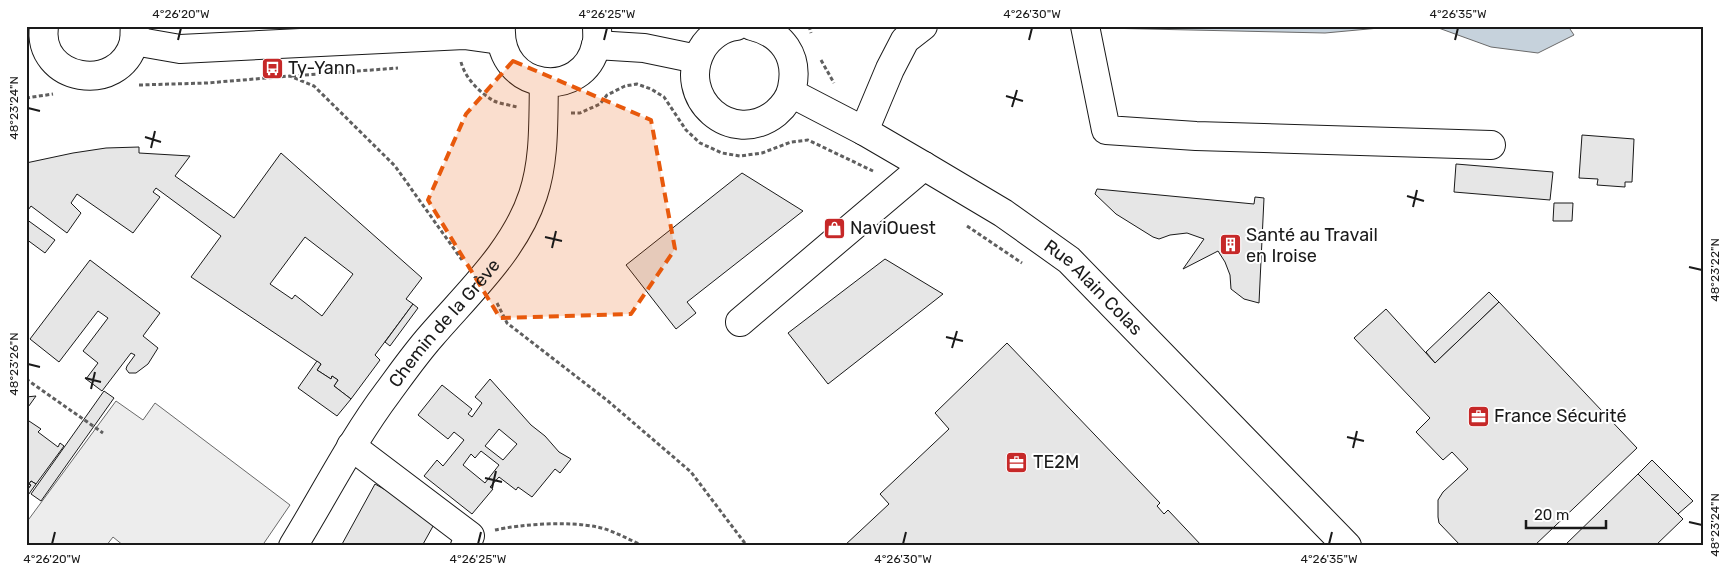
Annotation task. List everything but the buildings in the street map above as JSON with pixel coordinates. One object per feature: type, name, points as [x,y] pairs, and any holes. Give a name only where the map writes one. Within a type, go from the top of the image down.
[{"type":"street","points":[[736,26],[716,34],[705,45],[697,59],[694,76],[698,92],[706,107],[720,118],[736,124],[753,124],[769,118],[782,108],[791,93],[794,78],[793,62],[787,48],[776,36],[759,27]]},
{"type":"street","points":[[864,131],[890,69],[905,40],[923,26]]},
{"type":"street","points":[[1085,26],[1106,130],[1196,136],[1491,145]]},
{"type":"street","points":[[39,45],[57,64],[71,73],[86,77],[102,75],[117,68],[128,56],[134,34],[180,49],[500,33],[505,55],[514,69],[528,78],[544,83],[561,82],[577,74],[590,61],[597,36],[697,59]]},
{"type":"street","name":"Chemin de la Grève","points":[[293,546],[351,446],[387,393],[431,336],[480,284],[518,228],[533,196],[542,148],[544,83]]},
{"type":"street","name":"Rue Alain Colas","points":[[791,93],[864,131],[1003,213],[1069,260],[1348,546]]},
{"type":"street","points":[[740,322],[924,166]]},
{"type":"street","points":[[351,446],[468,541]]},
{"type":"path","points":[[452,64],[461,64]]},
{"type":"path","points":[[180,83],[404,68]]},
{"type":"path","points":[[290,76],[314,86],[395,166],[480,284],[496,300],[507,323],[608,400],[691,472],[748,546]]},
{"type":"path","points":[[637,84],[651,89],[664,97],[686,130],[700,143],[722,153],[740,156],[762,153],[791,142],[808,140],[902,184]]},
{"type":"path","points":[[962,222],[1025,265]]},
{"type":"path","points":[[26,379],[103,433]]},
{"type":"path","points":[[468,541],[507,528],[558,524],[597,527],[644,546]]},
{"type":"highlighted area","points":[[513,61],[651,120],[675,249],[631,314],[500,318],[428,200],[466,114]]},
{"type":"shaded area","points":[[1101,26],[1401,26],[1325,33],[1102,28]]},
{"type":"shaded area","points":[[1433,26],[1568,26],[1574,35],[1538,53],[1491,47]]},
{"type":"shaded area","points":[[116,401],[143,420],[155,403],[290,505],[262,546],[124,546],[113,537],[106,546],[26,546],[26,523]]},
{"type":"place","name":"Ty-Yann","points":[[272,68]]},
{"type":"place","name":"NaviOuest","points":[[834,228]]},
{"type":"place","name":"Santé au Travail en Iroise","points":[[1230,245]]},
{"type":"place","name":"France Sécurité","points":[[1478,416]]},
{"type":"place","name":"TE2M","points":[[1017,462]]}]
